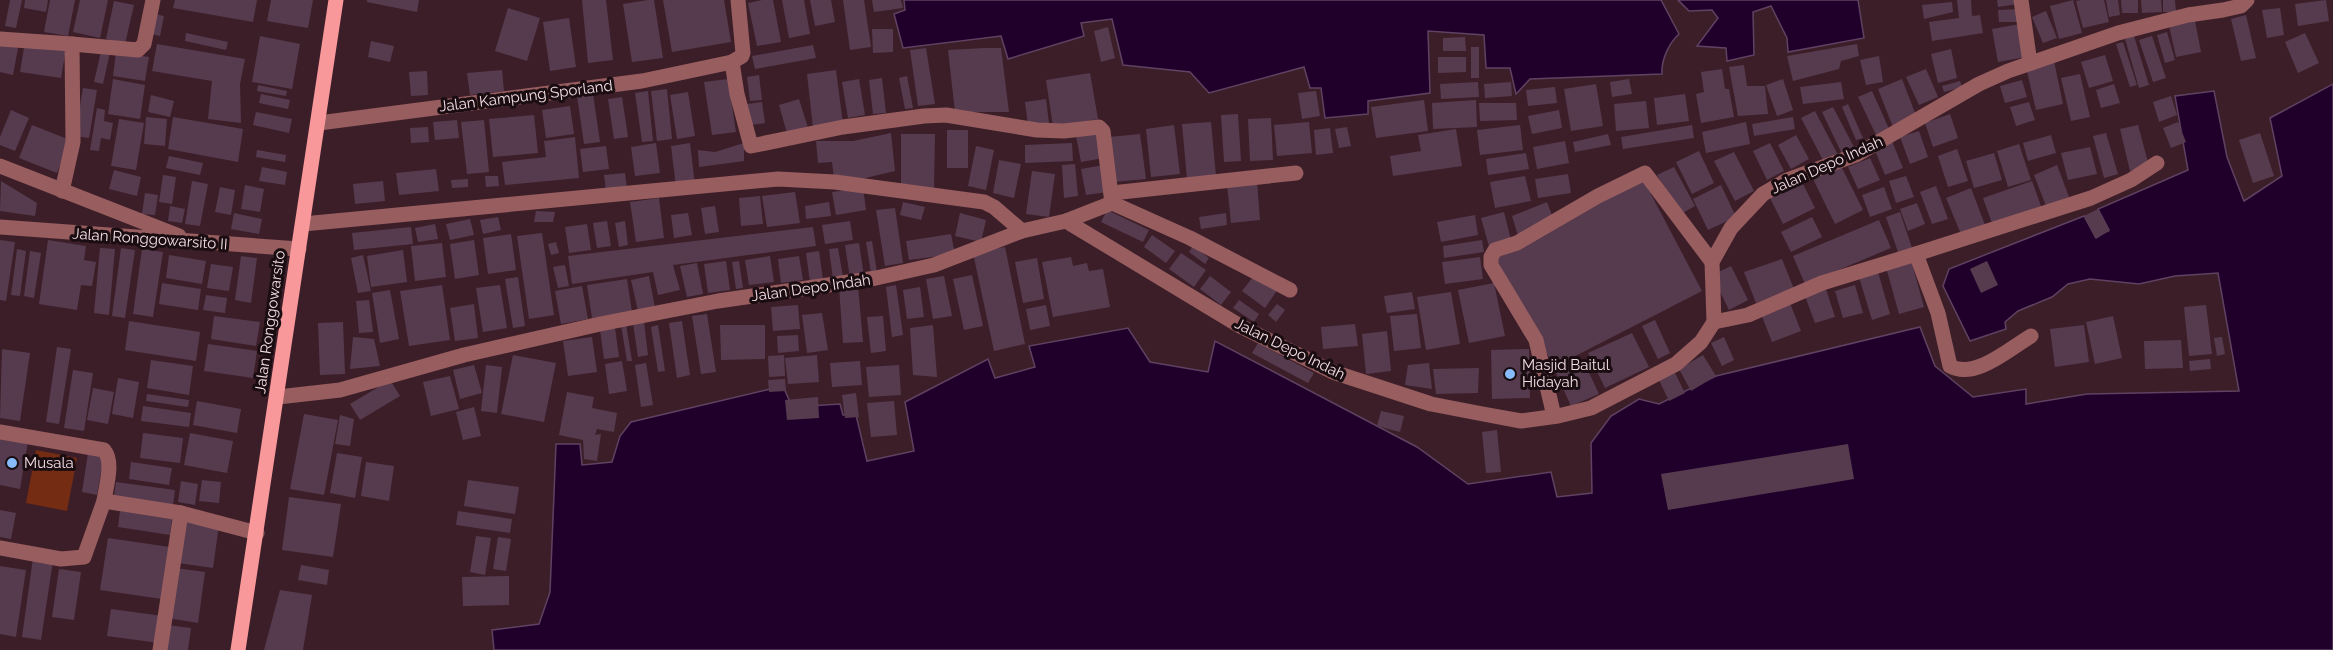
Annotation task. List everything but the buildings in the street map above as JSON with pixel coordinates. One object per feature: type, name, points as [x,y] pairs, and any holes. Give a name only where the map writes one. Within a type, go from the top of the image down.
[{"type":"main road","name":"Jalan Ronggowarsito","points":[[238,650],[278,397],[336,0]]},
{"type":"street","points":[[0,39],[142,48],[153,0]]},
{"type":"street","points":[[738,0],[743,52],[742,56],[732,62],[739,104],[751,146],[843,127],[924,116],[946,115],[1037,130],[1064,131],[1099,127],[1104,131],[1112,198]]},
{"type":"street","points":[[2021,0],[2030,63]]},
{"type":"street","name":"Jalan Depo Indah","points":[[1712,261],[1731,228],[1763,194],[1786,180],[1856,155],[1979,84],[2030,63],[2118,33],[2188,15],[2241,6],[2247,0]]},
{"type":"street","points":[[62,191],[73,142],[72,44]]},
{"type":"street","name":"Jalan Kampung Sporland","points":[[319,123],[632,82],[732,62]]},
{"type":"street","points":[[1554,416],[1536,340],[1491,264],[1491,257],[1495,250],[1517,243],[1598,196],[1645,173],[1712,261],[1714,322],[1748,315],[1822,283],[2091,198],[2131,180],[2157,163]]},
{"type":"street","points":[[0,166],[198,243]]},
{"type":"street","points":[[1066,222],[1112,198],[1296,173]]},
{"type":"street","points":[[303,224],[778,179],[862,185],[984,202],[994,207],[1022,231]]},
{"type":"street","points":[[1112,198],[1290,290]]},
{"type":"street","name":"Jalan Depo Indah","points":[[278,397],[340,390],[464,355],[600,324],[718,301],[876,279],[944,262],[1022,231],[1066,222],[1240,326],[1333,372],[1431,404],[1521,421],[1591,408],[1676,364],[1701,342],[1714,322]]},
{"type":"street","name":"Jalan Ronggowarsito II","points":[[0,227],[299,249]]},
{"type":"street","points":[[1916,254],[1938,313],[1950,366],[1960,370],[1974,369],[2031,336]]},
{"type":"street","points":[[0,432],[104,450],[108,455],[104,501],[84,557],[61,559],[0,548]]},
{"type":"street","points":[[104,501],[181,513],[257,533]]},
{"type":"street","points":[[160,650],[181,513]]},
{"type":"shaded area","points":[[904,0],[1661,0],[1679,34],[1666,52],[1662,74],[1530,79],[1516,94],[1510,68],[1486,68],[1484,35],[1428,31],[1430,93],[1368,101],[1368,114],[1325,118],[1321,88],[1310,88],[1304,67],[1209,93],[1190,72],[1123,65],[1112,19],[1081,23],[1084,36],[1008,59],[1001,36],[903,48],[894,14],[905,10]]},
{"type":"shaded area","points":[[1678,0],[1858,0],[1864,38],[1788,52],[1787,38],[1771,6],[1753,12],[1754,55],[1727,61],[1726,48],[1697,46],[1718,18],[1712,10],[1689,11]]},
{"type":"shaded area","points":[[2333,84],[2333,650],[494,650],[492,630],[539,624],[550,592],[556,444],[580,444],[582,465],[612,462],[620,436],[631,422],[783,386],[792,407],[840,404],[843,415],[856,415],[867,461],[914,451],[905,402],[988,359],[995,378],[1035,367],[1029,346],[1128,328],[1150,362],[1208,372],[1215,341],[1417,447],[1468,484],[1551,472],[1557,497],[1592,493],[1591,443],[1611,416],[1639,399],[1659,404],[1716,376],[1920,327],[1935,366],[1973,397],[2026,389],[2026,404],[2087,394],[2239,391],[2218,273],[2175,276],[2139,284],[2090,279],[2068,284],[2052,297],[2018,311],[2005,322],[2006,329],[1970,341],[1943,286],[1949,269],[2084,216],[2096,238],[2109,230],[2098,209],[2188,170],[2175,96],[2214,91],[2227,157],[2244,201],[2282,176],[2270,118]]},
{"type":"shaded area","points":[[36,450],[77,458],[67,511],[26,503]]},
{"type":"place","name":"Masjid Baitul Hidayah","points":[[1510,374]]},
{"type":"place","name":"Musala","points":[[12,463]]}]
